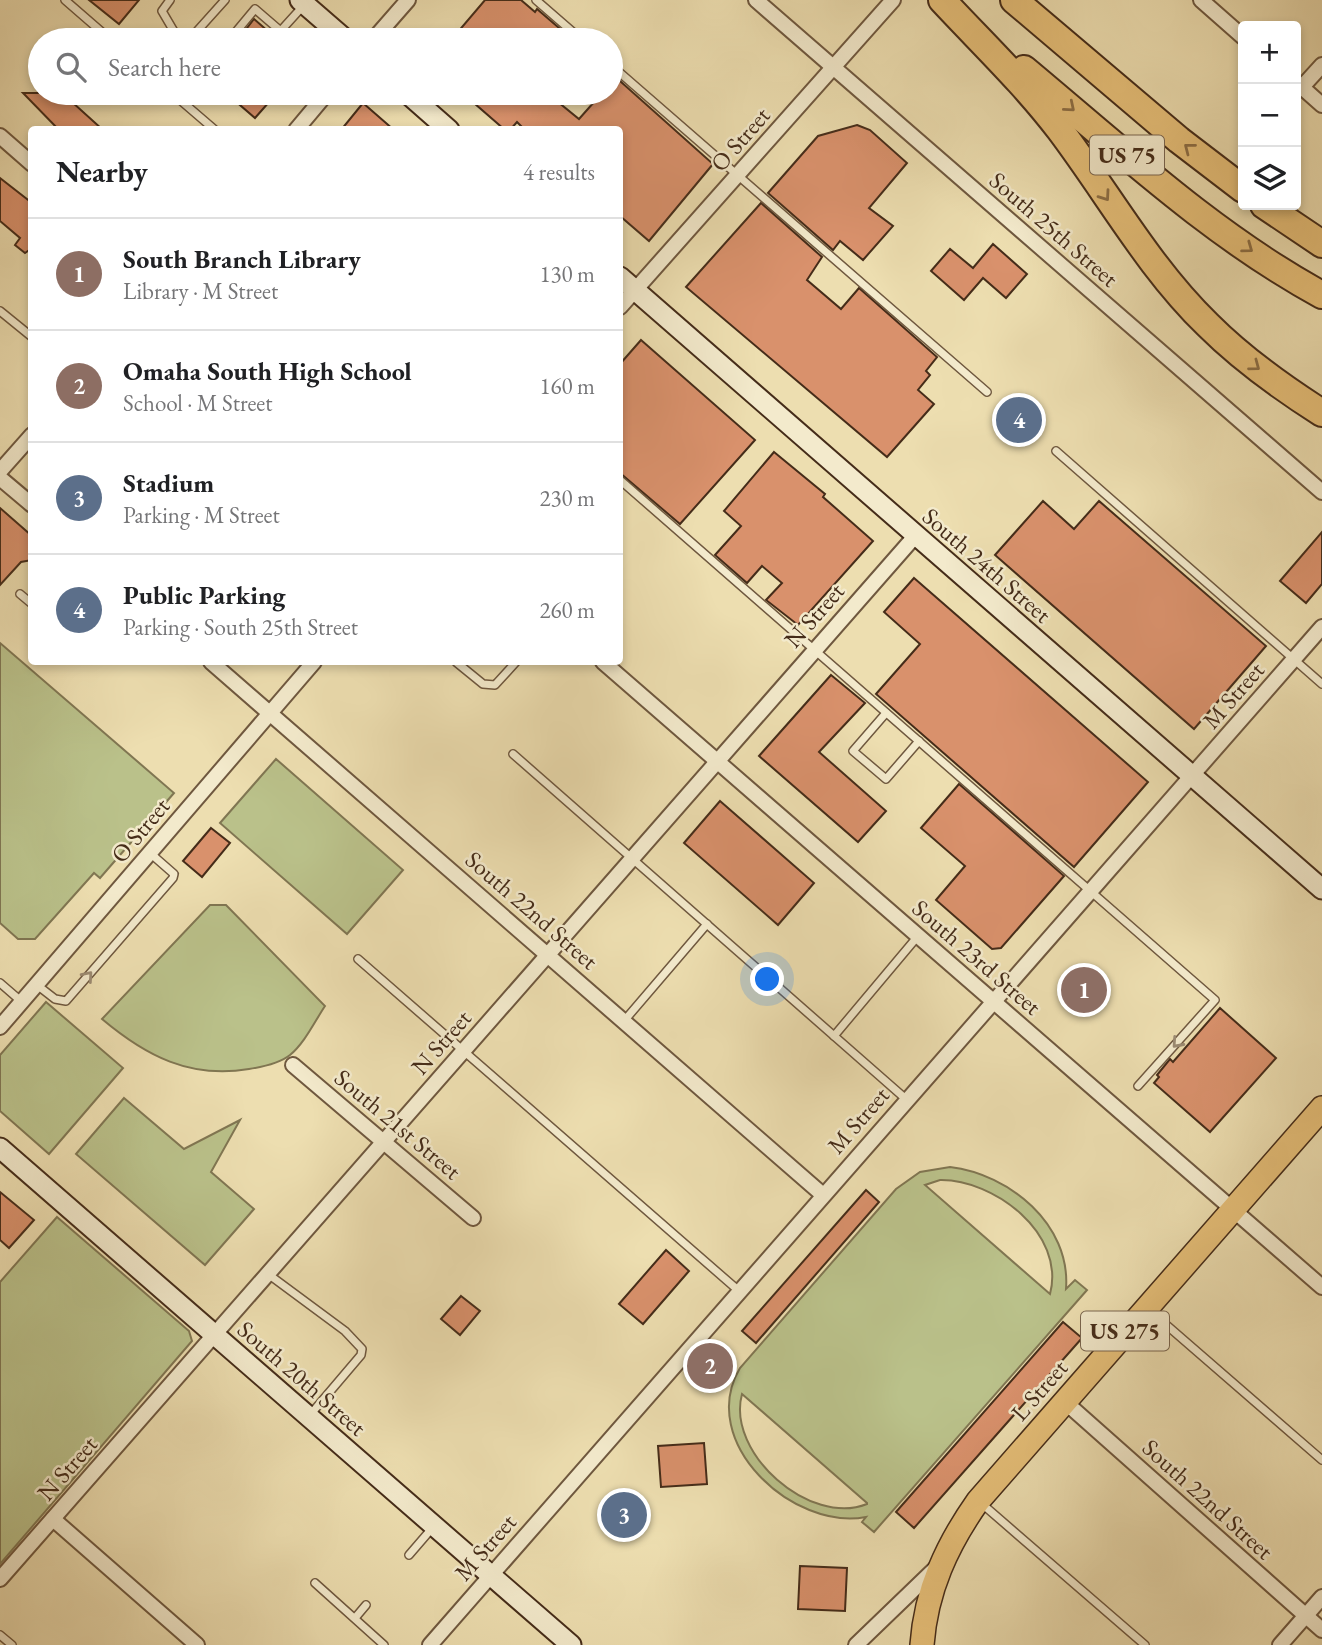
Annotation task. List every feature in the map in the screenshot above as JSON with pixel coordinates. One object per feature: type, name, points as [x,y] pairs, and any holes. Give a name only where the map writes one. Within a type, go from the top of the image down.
[{"type":"highway","name":"US 75","points":[[942,0],[1169,189],[1266,262],[1322,295]]},
{"type":"highway","points":[[942,0],[1060,130],[1130,232],[1207,324],[1253,365],[1322,412]]},
{"type":"highway","name":"US 75","points":[[1016,2],[1179,140],[1238,185]]},
{"type":"highway","points":[[1273,210],[1322,244]]},
{"type":"highway","points":[[1276,210],[1322,232]]},
{"type":"main road","points":[[302,2],[332,28]]},
{"type":"main road","points":[[421,105],[444,126]]},
{"type":"main road","name":"South 24th Street","points":[[627,284],[1322,889]]},
{"type":"main road","name":"L Street","points":[[940,1564],[978,1501],[1322,1108]]},
{"type":"main road","name":"South 20th Street","points":[[0,1148],[571,1645]]},
{"type":"main road","name":"US 275","points":[[922,1645],[932,1588],[940,1564]]},
{"type":"street","points":[[384,28],[408,0]]},
{"type":"street","name":"South 25th Street","points":[[756,0],[1322,492]]},
{"type":"street","name":"O Street","points":[[627,284],[738,176],[894,0]]},
{"type":"street","points":[[1201,0],[1238,33]]},
{"type":"street","points":[[1300,84],[1322,65]]},
{"type":"street","points":[[1301,87],[1322,105]]},
{"type":"street","points":[[299,126],[317,105]]},
{"type":"street","points":[[0,136],[28,160]]},
{"type":"street","points":[[0,471],[28,440]]},
{"type":"street","points":[[0,478],[28,502]]},
{"type":"street","name":"N Street","points":[[0,1579],[916,535]]},
{"type":"street","name":"M Street","points":[[430,1645],[1322,627]]},
{"type":"street","name":"South 22nd Street","points":[[214,665],[823,1195]]},
{"type":"street","name":"O Street","points":[[0,1027],[311,665]]},
{"type":"street","name":"South 23rd Street","points":[[606,665],[1322,1287]]},
{"type":"street","name":"South 21st Street","points":[[293,1065],[473,1218]]},
{"type":"street","name":"South 22nd Street","points":[[1064,1401],[1322,1630]]},
{"type":"street","points":[[53,1519],[197,1645]]},
{"type":"street","name":"L Street","points":[[860,1644],[940,1564]]},
{"type":"street","points":[[1280,1645],[1322,1597]]},
{"type":"lane","points":[[65,0],[97,28]]},
{"type":"lane","points":[[170,0],[162,10],[172,28]]},
{"type":"lane","points":[[200,28],[225,0]]},
{"type":"lane","points":[[536,0],[568,28]]},
{"type":"lane","points":[[282,28],[302,2]]},
{"type":"lane","points":[[239,28],[256,9],[271,28]]},
{"type":"lane","points":[[623,75],[987,392]]},
{"type":"lane","points":[[186,105],[210,126]]},
{"type":"lane","points":[[0,311],[28,334]]},
{"type":"lane","points":[[1056,451],[1322,684]]},
{"type":"lane","points":[[623,483],[1215,1000],[1138,1086]]},
{"type":"lane","points":[[20,594],[28,601]]},
{"type":"lane","points":[[460,665],[483,684],[495,685],[513,665]]},
{"type":"lane","points":[[887,713],[853,751],[886,779],[919,741]]},
{"type":"lane","points":[[513,754],[907,1100]]},
{"type":"lane","points":[[37,985],[55,999],[66,1002],[173,878],[174,874],[150,853]]},
{"type":"lane","points":[[624,1021],[707,924]]},
{"type":"lane","points":[[834,1036],[918,936]]},
{"type":"lane","points":[[358,959],[739,1292]]},
{"type":"lane","points":[[0,983],[22,1002]]},
{"type":"lane","points":[[268,1274],[345,1331],[362,1349],[360,1355],[308,1416]]},
{"type":"lane","points":[[1146,1307],[1322,1460]]},
{"type":"lane","points":[[978,1501],[1144,1645]]},
{"type":"lane","points":[[409,1555],[434,1526]]},
{"type":"lane","points":[[315,1583],[384,1645]]},
{"type":"lane","points":[[355,1618],[366,1605]]},
{"type":"lane","points":[[0,1635],[12,1645]]},
{"type":"green space","points":[[0,643],[174,793],[100,878],[94,873],[35,939],[18,939],[0,923]]},
{"type":"green space","points":[[276,759],[403,870],[347,934],[220,823]]},
{"type":"green space","points":[[210,905],[226,905],[325,1006],[300,1045],[281,1060],[259,1067],[228,1071],[188,1067],[152,1054],[102,1019]]},
{"type":"green space","points":[[46,1002],[123,1068],[49,1154],[0,1111],[0,1055]]},
{"type":"green space","points":[[124,1098],[184,1149],[240,1120],[211,1172],[254,1209],[205,1265],[76,1154]]},
{"type":"green space","points":[[950,1167],[994,1180],[1014,1192],[1032,1206],[1047,1224],[1058,1244],[1065,1265],[1066,1289],[1075,1280],[1087,1290],[874,1532],[862,1522],[866,1517],[838,1518],[809,1510],[782,1496],[759,1476],[741,1451],[731,1424],[730,1396],[740,1368],[896,1189],[920,1172]],"holes":[[[940,1180],[961,1182],[982,1189],[1021,1214],[1036,1231],[1047,1250],[1052,1272],[1050,1294],[925,1185]],[[742,1394],[867,1503],[867,1504],[845,1508],[821,1505],[798,1495],[777,1480],[759,1461],[747,1439],[740,1417]]]},
{"type":"green space","points":[[57,1217],[189,1331],[192,1341],[0,1564],[0,1282]]},
{"type":"building","points":[[89,0],[139,0],[119,24]]},
{"type":"building","points":[[485,0],[521,0],[535,12],[537,9],[559,28],[461,28]]},
{"type":"building","points":[[254,19],[264,28],[247,28]]},
{"type":"building","points":[[623,84],[713,164],[649,241],[623,219],[623,126],[521,126],[517,122],[514,126],[500,126],[476,105],[562,105],[579,119],[591,105],[623,105]]},
{"type":"building","points":[[35,105],[75,105],[99,126],[55,126]]},
{"type":"building","points":[[240,105],[266,105],[255,118]]},
{"type":"building","points":[[361,105],[365,105],[389,126],[344,126]]},
{"type":"building","points":[[857,125],[870,130],[907,163],[869,208],[893,226],[863,260],[840,241],[833,250],[768,193],[818,136]]},
{"type":"building","points":[[0,178],[28,200],[28,251],[25,253],[15,245],[20,238],[0,221]]},
{"type":"building","points":[[761,203],[822,257],[807,280],[841,309],[859,288],[937,357],[926,371],[930,375],[918,390],[934,404],[887,457],[686,287]]},
{"type":"building","points":[[993,244],[1027,274],[1006,298],[983,278],[964,300],[931,271],[950,249],[973,268]]},
{"type":"building","points":[[641,340],[755,440],[680,524],[623,476],[623,361]]},
{"type":"building","points":[[774,452],[825,494],[823,497],[873,541],[798,625],[766,600],[782,583],[762,566],[747,583],[715,555],[741,526],[724,511]]},
{"type":"building","points":[[1043,501],[1074,529],[1099,501],[1266,646],[1194,729],[995,555]]},
{"type":"building","points":[[0,508],[28,532],[28,561],[21,562],[0,585]]},
{"type":"building","points":[[1322,532],[1322,584],[1306,603],[1280,581]]},
{"type":"building","points":[[914,578],[1148,782],[1074,867],[876,694],[920,644],[884,612]]},
{"type":"building","points":[[831,675],[865,703],[819,752],[886,811],[858,842],[759,756]]},
{"type":"building","points":[[959,784],[1064,876],[1001,948],[992,949],[936,900],[965,866],[921,828]]},
{"type":"building","points":[[720,801],[814,883],[778,925],[684,843]]},
{"type":"building","points":[[211,828],[230,843],[202,877],[183,861]]},
{"type":"building","points":[[1220,1008],[1276,1058],[1210,1132],[1154,1083],[1170,1059],[1173,1062]]},
{"type":"building","points":[[866,1190],[879,1202],[756,1343],[742,1331]]},
{"type":"building","points":[[0,1192],[34,1220],[9,1248],[0,1240]]},
{"type":"building","points":[[666,1250],[689,1271],[643,1324],[619,1304]]},
{"type":"building","points":[[461,1296],[480,1311],[460,1335],[441,1319]]},
{"type":"building","points":[[1063,1322],[1082,1338],[914,1528],[896,1512]]},
{"type":"building","points":[[704,1443],[707,1484],[661,1487],[658,1446]]},
{"type":"building","points":[[800,1566],[847,1568],[845,1611],[798,1609]]},
{"type":"place","name":"Public Parking","points":[[1019,420]]},
{"type":"place","name":"South Branch Library","points":[[1084,990]]},
{"type":"place","name":"Omaha South High School","points":[[710,1366]]},
{"type":"place","name":"Stadium","points":[[624,1515]]}]
